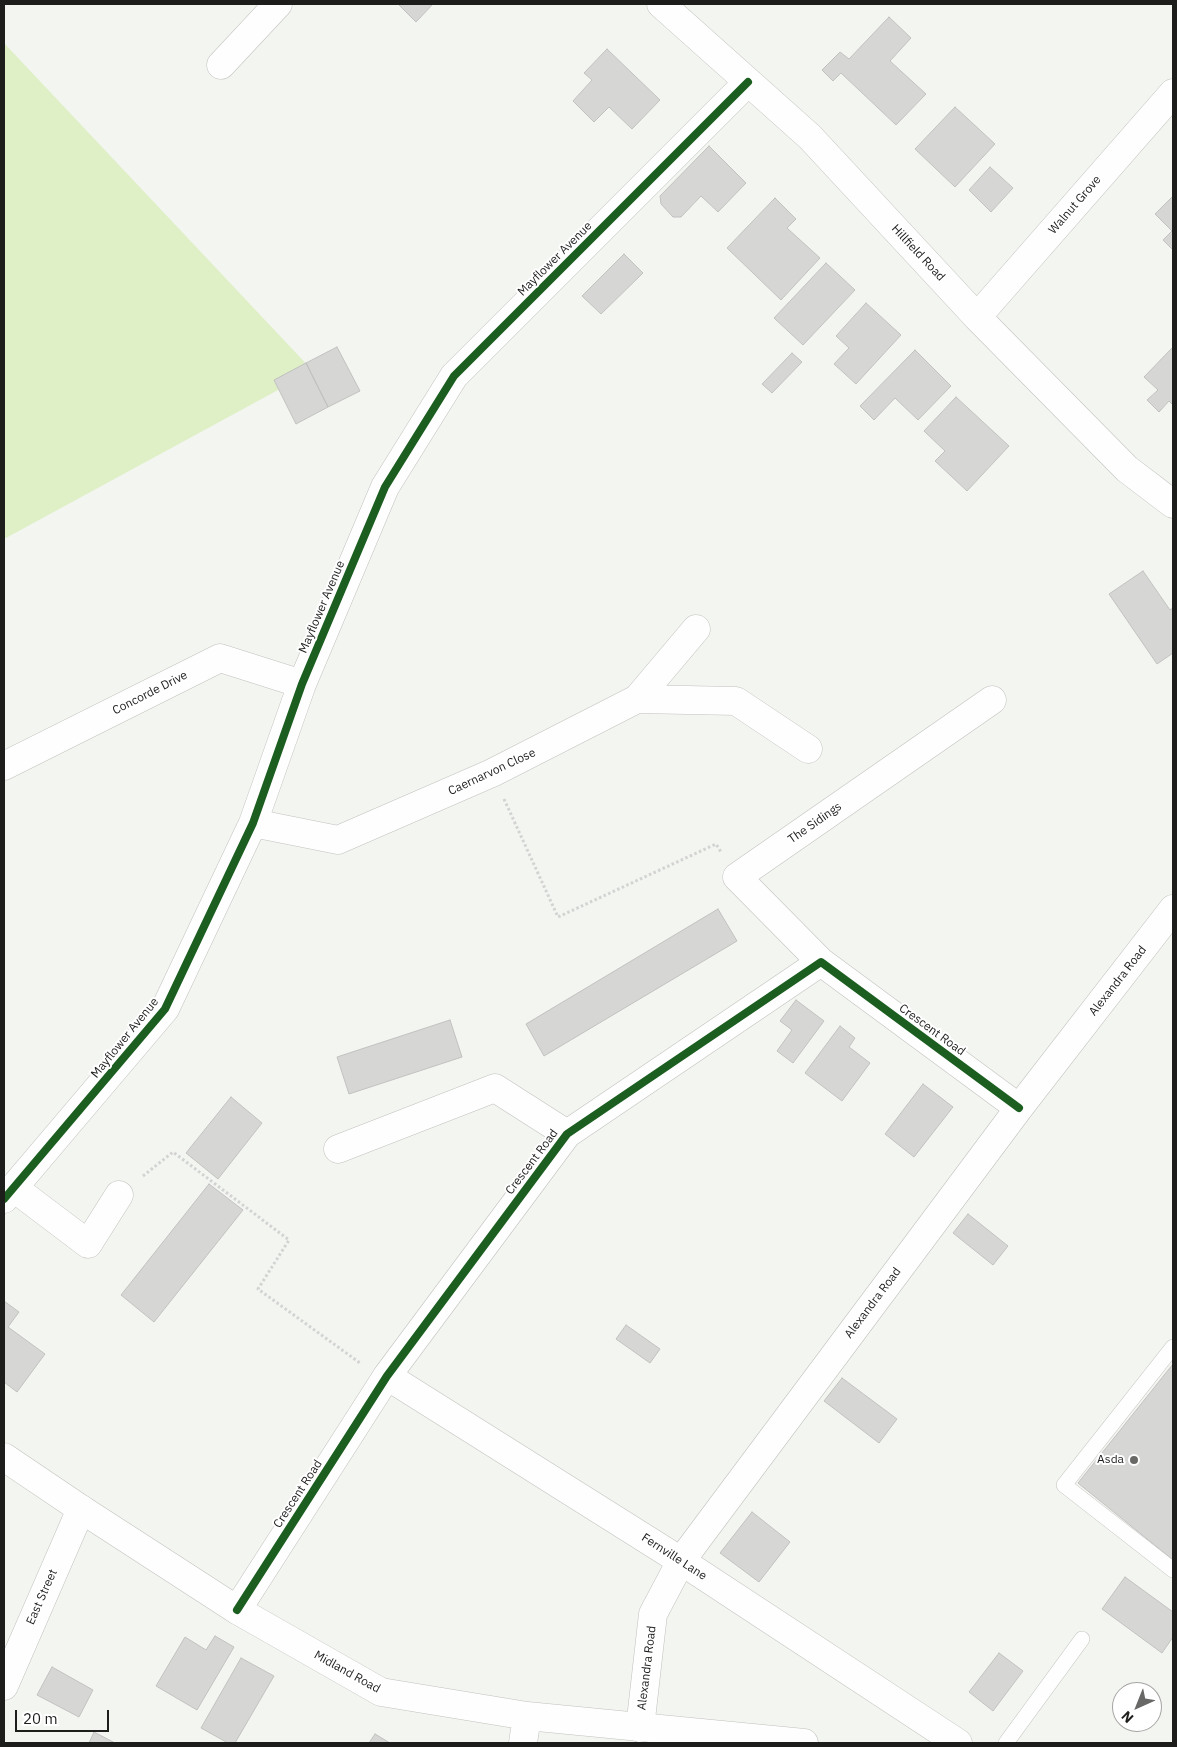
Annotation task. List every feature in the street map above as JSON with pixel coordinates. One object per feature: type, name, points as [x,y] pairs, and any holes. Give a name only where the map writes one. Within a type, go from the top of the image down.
[{"type":"street","points":[[221,65],[278,4]]},
{"type":"street","name":"Hillfield Road","points":[[662,4],[810,137],[977,317],[1127,469],[1173,504]]},
{"type":"street","name":"Mayflower Avenue","points":[[9,1193],[165,1009],[254,822],[302,684],[384,487],[454,376],[748,82]]},
{"type":"street","name":"Walnut Grove","points":[[977,317],[1173,93]]},
{"type":"street","name":"Caernarvon Close","points":[[254,822],[338,840],[492,773],[637,699],[696,628]]},
{"type":"street","name":"Concorde Drive","points":[[4,766],[220,658],[302,684]]},
{"type":"street","points":[[637,699],[736,701],[808,749]]},
{"type":"street","name":"The Sidings","points":[[821,962],[737,877],[992,700]]},
{"type":"street","name":"Alexandra Road","points":[[640,1728],[653,1614],[681,1561],[1019,1108],[1173,909]]},
{"type":"street","name":"Crescent Road","points":[[237,1610],[387,1376],[567,1134],[821,962],[1019,1108]]},
{"type":"street","points":[[338,1149],[495,1088],[567,1134]]},
{"type":"street","points":[[9,1193],[88,1244],[119,1195]]},
{"type":"street","name":"Fernville Lane","points":[[387,1376],[681,1561],[958,1743]]},
{"type":"street","name":"Midland Road","points":[[4,1457],[80,1509],[237,1610],[381,1692],[527,1716],[804,1743]]},
{"type":"street","name":"East Street","points":[[4,1686],[80,1509]]},
{"type":"street","points":[[523,1743],[527,1716]]},
{"type":"lane","points":[[1173,1348],[1110,1434],[1064,1485],[1173,1570]]},
{"type":"lane","points":[[1006,1743],[1082,1639]]},
{"type":"path","points":[[492,773],[558,916],[716,844]]},
{"type":"path","points":[[119,1195],[174,1152],[289,1240],[258,1289],[362,1364],[387,1376]]},
{"type":"green space","points":[[4,43],[313,371],[4,539]]},
{"type":"building","points":[[398,4],[433,4],[416,22]]},
{"type":"building","points":[[889,17],[911,38],[890,61],[926,94],[896,125],[841,73],[833,81],[822,70],[840,52],[849,59]]},
{"type":"building","points":[[607,49],[660,100],[632,129],[609,107],[594,122],[573,101],[592,80],[584,73]]},
{"type":"building","points":[[955,107],[995,144],[955,187],[915,149]]},
{"type":"building","points":[[709,146],[746,183],[718,212],[701,196],[681,217],[673,217],[661,204],[660,196]]},
{"type":"building","points":[[990,167],[1013,188],[991,212],[969,190]]},
{"type":"building","points":[[1173,196],[1173,250],[1163,240],[1172,231],[1155,214]]},
{"type":"building","points":[[775,198],[796,219],[787,228],[820,258],[781,300],[727,248]]},
{"type":"building","points":[[624,254],[643,273],[601,314],[582,296]]},
{"type":"building","points":[[826,263],[855,290],[803,345],[774,318]]},
{"type":"building","points":[[866,303],[901,335],[856,384],[834,364],[849,348],[836,336]]},
{"type":"building","points":[[337,347],[360,391],[328,407],[306,363]]},
{"type":"building","points":[[1173,347],[1173,405],[1169,401],[1159,412],[1147,400],[1158,390],[1144,377]]},
{"type":"building","points":[[915,350],[951,386],[918,420],[895,398],[874,420],[860,406]]},
{"type":"building","points":[[792,353],[802,362],[772,393],[762,384]]},
{"type":"building","points":[[306,363],[328,407],[296,424],[274,380]]},
{"type":"building","points":[[956,397],[1009,446],[967,491],[935,461],[945,451],[924,431]]},
{"type":"building","points":[[1143,571],[1170,610],[1173,608],[1173,653],[1157,664],[1109,594]]},
{"type":"building","points":[[718,909],[737,941],[544,1056],[526,1024]]},
{"type":"building","points":[[796,1000],[824,1021],[793,1063],[777,1051],[792,1030],[780,1021]]},
{"type":"building","points":[[450,1020],[462,1057],[349,1094],[337,1057]]},
{"type":"building","points":[[840,1026],[855,1038],[849,1047],[870,1063],[842,1101],[805,1073]]},
{"type":"building","points":[[923,1084],[953,1107],[914,1157],[885,1134]]},
{"type":"building","points":[[231,1097],[262,1123],[218,1179],[186,1153]]},
{"type":"building","points":[[209,1184],[243,1210],[154,1322],[121,1295]]},
{"type":"building","points":[[968,1214],[1008,1246],[993,1265],[953,1233]]},
{"type":"building","points":[[4,1301],[19,1312],[8,1327],[45,1354],[17,1392],[4,1382]]},
{"type":"building","points":[[626,1325],[660,1349],[650,1363],[616,1339]]},
{"type":"building","name":"Asda","points":[[1173,1364],[1173,1560],[1078,1483]]},
{"type":"building","points":[[842,1378],[897,1419],[879,1443],[824,1401]]},
{"type":"building","points":[[752,1512],[790,1542],[759,1582],[720,1553]]},
{"type":"building","points":[[1125,1577],[1173,1612],[1173,1637],[1162,1653],[1102,1609]]},
{"type":"building","points":[[215,1636],[234,1647],[197,1710],[156,1686],[185,1637],[206,1650]]},
{"type":"building","points":[[999,1653],[1023,1671],[993,1711],[969,1692]]},
{"type":"building","points":[[241,1658],[274,1676],[235,1743],[228,1743],[201,1728]]},
{"type":"building","points":[[52,1667],[93,1690],[79,1717],[37,1695]]},
{"type":"building","points":[[94,1732],[115,1743],[89,1743]]},
{"type":"building","points":[[375,1734],[390,1743],[369,1743]]},
{"type":"cycle path","points":[[4,1199],[165,1009],[253,823],[302,684],[385,487],[454,376],[748,82]]},
{"type":"cycle path","points":[[237,1610],[387,1376],[567,1134],[821,962],[1019,1108]]},
{"type":"place","name":"Asda","points":[[1134,1460]]}]
